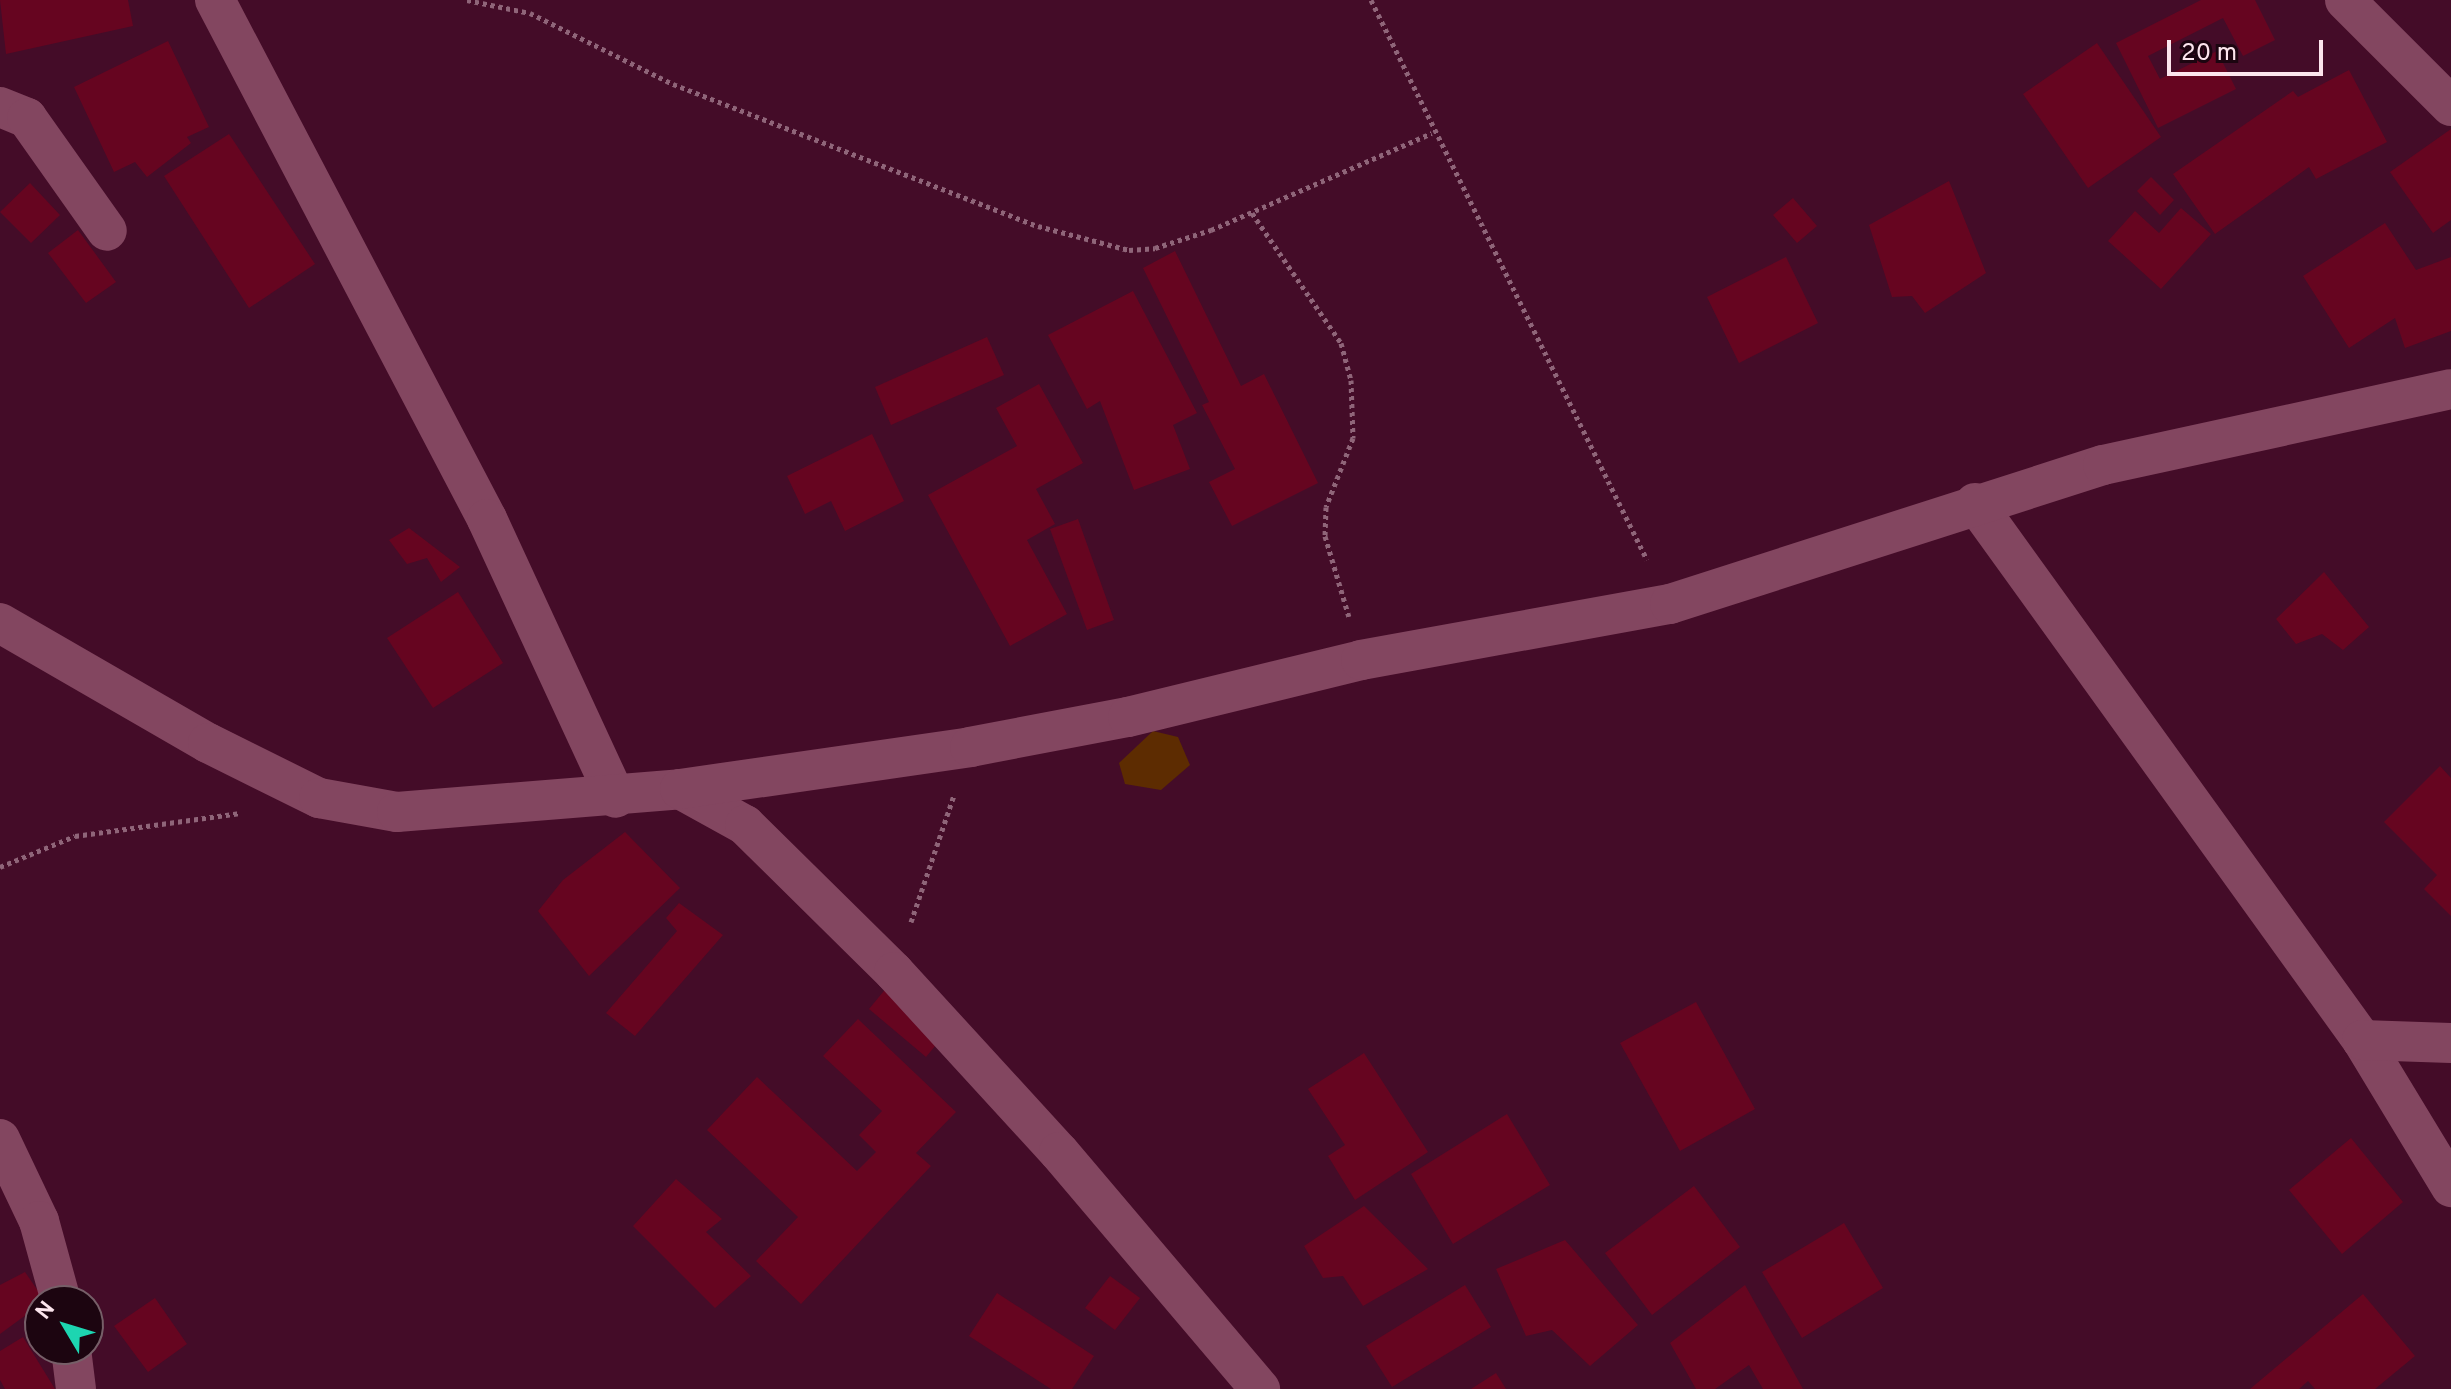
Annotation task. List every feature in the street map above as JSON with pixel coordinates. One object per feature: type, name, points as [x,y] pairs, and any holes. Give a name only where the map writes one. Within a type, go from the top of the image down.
[{"type":"street","points":[[215,0],[487,519],[616,798]]},
{"type":"street","points":[[2345,0],[2451,106]]},
{"type":"street","points":[[0,107],[27,118],[107,231]]},
{"type":"street","points":[[0,623],[208,743],[319,798],[397,812],[616,798],[970,747],[1128,717],[1361,660],[1670,604],[1975,503],[2103,465],[2451,389]]},
{"type":"street","points":[[1975,503],[2362,1040],[2450,1181]]},
{"type":"street","points":[[680,789],[745,825],[768,844],[894,972],[1059,1152],[1260,1389]]},
{"type":"street","points":[[2362,1040],[2451,1043]]},
{"type":"street","points":[[0,1139],[39,1221],[57,1285]]},
{"type":"street","points":[[73,1365],[76,1389]]},
{"type":"path","points":[[467,0],[530,13],[632,66],[798,135],[1099,245],[1155,248],[1252,213],[1432,133]]},
{"type":"path","points":[[1371,0],[1432,133],[1670,604]]},
{"type":"path","points":[[1252,213],[1341,343],[1351,380],[1353,438],[1326,507],[1325,536],[1361,660]]},
{"type":"path","points":[[894,972],[970,747]]},
{"type":"path","points":[[0,867],[75,836],[248,811]]},
{"type":"shaded area","points":[[1153,731],[1178,737],[1190,765],[1161,790],[1125,784],[1119,763]]},
{"type":"building","points":[[0,0],[128,0],[133,26],[6,54]]},
{"type":"building","points":[[2201,0],[2255,0],[2275,40],[2243,56],[2223,18],[2148,56],[2160,79],[2217,51],[2236,89],[2158,128],[2116,43]]},
{"type":"building","points":[[168,41],[209,127],[187,137],[191,143],[147,177],[135,162],[114,172],[74,87]]},
{"type":"building","points":[[2097,43],[2161,137],[2088,188],[2023,94]]},
{"type":"building","points":[[2349,70],[2387,142],[2316,179],[2309,167],[2215,234],[2173,174],[2293,91],[2298,97]]},
{"type":"building","points":[[2451,129],[2451,220],[2433,233],[2390,172]]},
{"type":"building","points":[[229,134],[315,264],[249,308],[164,176]]},
{"type":"building","points":[[2151,177],[2174,200],[2160,215],[2137,191]]},
{"type":"building","points":[[1949,181],[1986,273],[1925,313],[1912,296],[1892,297],[1869,225]]},
{"type":"building","points":[[30,183],[60,215],[31,243],[0,212]]},
{"type":"building","points":[[1793,198],[1817,226],[1797,243],[1773,215]]},
{"type":"building","points":[[2181,208],[2211,234],[2161,289],[2108,241],[2135,211],[2159,233]]},
{"type":"building","points":[[2385,223],[2416,270],[2451,257],[2451,331],[2405,348],[2395,318],[2349,348],[2303,276]]},
{"type":"building","points":[[78,230],[116,282],[86,303],[48,253]]},
{"type":"building","points":[[1175,251],[1241,386],[1264,374],[1318,483],[1232,526],[1209,482],[1235,469],[1202,405],[1209,402],[1143,268]]},
{"type":"building","points":[[1786,257],[1818,323],[1739,363],[1707,297]]},
{"type":"building","points":[[1133,291],[1197,413],[1173,425],[1190,469],[1134,490],[1100,401],[1087,409],[1048,335]]},
{"type":"building","points":[[987,337],[1004,375],[891,425],[875,387]]},
{"type":"building","points":[[1039,384],[1083,463],[1036,489],[1055,524],[1027,540],[1067,614],[1010,646],[928,495],[1017,446],[996,408]]},
{"type":"building","points":[[872,434],[904,501],[845,531],[831,501],[805,514],[787,476]]},
{"type":"building","points":[[1078,519],[1114,620],[1087,630],[1050,529]]},
{"type":"building","points":[[409,528],[460,567],[441,582],[427,558],[407,564],[389,540]]},
{"type":"building","points":[[2324,572],[2369,627],[2343,650],[2322,634],[2296,644],[2276,619]]},
{"type":"building","points":[[458,592],[503,663],[433,708],[387,638]]},
{"type":"building","points":[[2440,766],[2451,778],[2451,916],[2424,889],[2437,875],[2384,822]]},
{"type":"building","points":[[625,832],[680,888],[589,976],[538,911],[563,880]]},
{"type":"building","points":[[679,903],[723,935],[635,1036],[606,1013],[677,931],[666,918]]},
{"type":"building","points":[[888,986],[945,1034],[926,1057],[869,1009]]},
{"type":"building","points":[[1696,1002],[1755,1109],[1680,1151],[1620,1043]]},
{"type":"building","points":[[858,1019],[956,1112],[916,1153],[931,1166],[801,1304],[756,1261],[798,1217],[707,1130],[757,1077],[857,1171],[876,1152],[859,1135],[882,1111],[823,1056]]},
{"type":"building","points":[[1364,1053],[1428,1152],[1355,1200],[1328,1156],[1345,1145],[1308,1089]]},
{"type":"building","points":[[1507,1114],[1550,1185],[1453,1244],[1411,1174]]},
{"type":"building","points":[[2351,1138],[2403,1202],[2342,1254],[2289,1190]]},
{"type":"building","points":[[676,1179],[722,1219],[706,1232],[751,1276],[715,1308],[633,1226]]},
{"type":"building","points":[[1694,1186],[1740,1247],[1652,1315],[1605,1253]]},
{"type":"building","points":[[1364,1206],[1428,1269],[1363,1306],[1343,1276],[1323,1278],[1304,1246]]},
{"type":"building","points":[[1844,1223],[1883,1288],[1802,1338],[1762,1272]]},
{"type":"building","points":[[1565,1240],[1638,1325],[1590,1366],[1552,1330],[1526,1336],[1496,1269]]},
{"type":"building","points":[[25,1272],[34,1285],[24,1285],[24,1316],[0,1334],[0,1285]]},
{"type":"building","points":[[1110,1276],[1140,1298],[1115,1330],[1085,1308]]},
{"type":"building","points":[[1465,1285],[1491,1327],[1392,1387],[1366,1346]]},
{"type":"building","points":[[1745,1285],[1803,1389],[1763,1389],[1749,1365],[1715,1389],[1696,1389],[1670,1343]]},
{"type":"building","points":[[997,1293],[1094,1356],[1072,1389],[1051,1389],[969,1336]]},
{"type":"building","points":[[2363,1294],[2415,1356],[2375,1389],[2315,1389],[2308,1381],[2299,1389],[2250,1389]]},
{"type":"building","points":[[155,1298],[187,1344],[148,1372],[114,1326]]},
{"type":"building","points":[[23,1337],[24,1365],[40,1365],[55,1389],[5,1389],[0,1380],[0,1351]]},
{"type":"building","points":[[1496,1373],[1506,1389],[1471,1389]]}]
